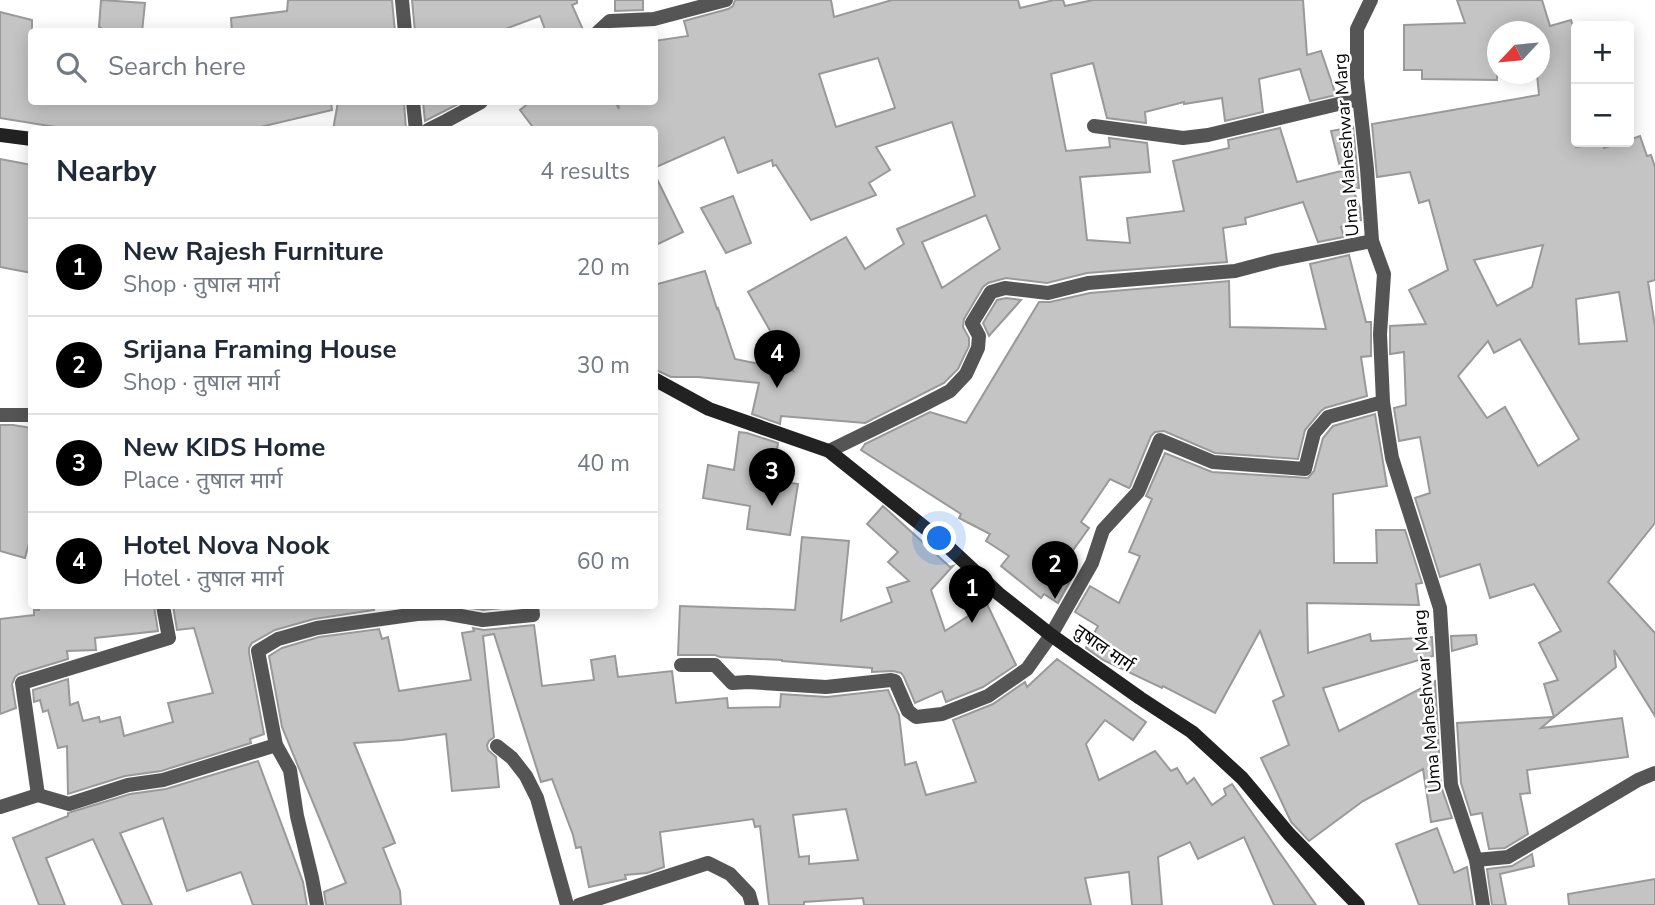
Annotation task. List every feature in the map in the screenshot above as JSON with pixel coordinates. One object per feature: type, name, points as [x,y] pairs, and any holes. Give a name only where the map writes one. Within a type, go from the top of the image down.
[{"type":"street","points":[[402,0],[405,28]]},
{"type":"street","points":[[602,28],[610,21],[654,19],[726,0]]},
{"type":"street","name":"Uma Maheshwar Marg","points":[[1371,0],[1357,29],[1357,78],[1372,241],[1384,274],[1380,334],[1383,402],[1392,458],[1440,608],[1451,785],[1476,860],[1483,905]]},
{"type":"street","points":[[1094,126],[1183,138],[1208,135],[1359,99]]},
{"type":"street","points":[[413,105],[416,126]]},
{"type":"street","points":[[436,126],[475,105]]},
{"type":"street","points":[[0,135],[28,138]]},
{"type":"street","points":[[829,451],[950,391],[966,374],[978,348],[979,336],[972,323],[991,292],[1005,288],[1048,293],[1088,284],[1235,271],[1372,241]]},
{"type":"street","name":"तुषाल मार्ग","points":[[658,381],[709,409],[829,451],[944,543],[999,594],[1051,635],[1192,732],[1242,778],[1289,834],[1358,905]]},
{"type":"street","points":[[681,665],[715,664],[732,683],[826,687],[891,680],[895,681],[908,711],[916,717],[942,714],[988,696],[1027,669],[1051,635],[1092,563],[1103,530],[1138,492],[1160,440],[1213,462],[1305,470],[1314,433],[1328,416],[1383,402]]},
{"type":"street","points":[[0,415],[28,415]]},
{"type":"street","points":[[38,795],[22,683],[169,638],[164,609]]},
{"type":"street","points":[[317,905],[297,816],[290,770],[276,745],[258,651],[278,639],[317,628],[417,614],[444,613],[482,620],[533,615],[532,609]]},
{"type":"street","points":[[0,807],[38,795],[69,804],[128,785],[163,780],[276,745]]},
{"type":"street","points":[[497,746],[512,758],[526,776],[537,798],[567,905]]},
{"type":"street","points":[[1476,860],[1508,857],[1638,780],[1655,774]]},
{"type":"street","points":[[579,905],[708,863],[730,874],[749,894],[752,905]]},
{"type":"building","points":[[101,0],[145,3],[142,28],[99,27]]},
{"type":"building","points":[[288,0],[392,0],[395,28],[232,28],[231,18],[287,11]]},
{"type":"building","points":[[412,0],[577,0],[577,3],[572,5],[582,28],[544,28],[540,16],[508,28],[415,28]]},
{"type":"building","points":[[615,0],[643,0],[643,10],[615,11]]},
{"type":"building","points":[[735,0],[831,0],[834,17],[892,0],[1018,0],[1020,8],[1054,0],[1063,0],[1065,6],[1093,0],[1303,0],[1307,55],[1321,51],[1336,95],[1310,101],[1300,69],[1259,79],[1263,112],[1225,121],[1222,98],[1184,102],[1145,112],[1146,123],[1107,118],[1093,63],[1051,74],[1066,151],[1110,147],[1109,138],[1147,143],[1150,172],[1080,177],[1087,240],[1130,243],[1127,218],[1184,211],[1173,161],[1229,148],[1228,140],[1280,128],[1297,182],[1341,171],[1331,131],[1353,127],[1359,188],[1353,189],[1361,220],[1341,227],[1344,237],[1318,242],[1303,202],[1245,218],[1246,224],[1223,228],[1227,262],[1087,273],[1047,283],[1006,278],[988,283],[964,319],[963,327],[969,338],[969,346],[958,369],[944,383],[865,423],[781,416],[780,424],[752,414],[759,383],[671,377],[658,371],[658,284],[705,271],[735,359],[793,371],[748,292],[846,237],[865,269],[904,244],[897,229],[975,196],[952,122],[876,147],[890,170],[869,183],[876,195],[811,220],[776,165],[773,166],[772,160],[738,173],[724,137],[658,166],[658,126],[532,126],[520,110],[526,105],[617,105],[619,109],[618,105],[658,105],[658,40],[688,36],[684,21],[733,6]],"holes":[[[878,58],[895,108],[836,127],[819,74]],[[986,215],[1000,249],[942,288],[922,242]]]},
{"type":"building","points":[[1457,0],[1542,0],[1548,21],[1487,21],[1487,80],[1422,79],[1422,70],[1404,70],[1404,25],[1465,23]]},
{"type":"building","points":[[0,12],[32,20],[32,28],[28,28],[28,105],[331,105],[332,110],[265,126],[49,126],[0,118]]},
{"type":"building","points":[[1571,20],[1571,147],[1634,147],[1634,138],[1640,136],[1647,156],[1651,155],[1655,167],[1655,280],[1648,282],[1655,326],[1655,523],[1608,582],[1655,633],[1655,716],[1614,650],[1616,667],[1554,717],[1544,684],[1558,680],[1539,643],[1561,631],[1534,584],[1490,598],[1480,564],[1440,577],[1415,498],[1430,493],[1420,437],[1399,441],[1394,408],[1406,405],[1404,352],[1390,354],[1390,326],[1426,324],[1409,290],[1448,270],[1429,200],[1419,203],[1410,172],[1377,177],[1372,124],[1539,95],[1538,84],[1550,84],[1550,26]],"holes":[[[1543,245],[1532,287],[1497,306],[1474,260]],[[1619,292],[1627,341],[1579,344],[1576,299]],[[1520,339],[1579,439],[1538,466],[1505,407],[1487,418],[1458,376],[1488,341],[1494,353]]]},
{"type":"building","points":[[337,105],[404,105],[406,126],[334,126]]},
{"type":"building","points":[[423,105],[456,105],[425,121]]},
{"type":"building","points":[[0,159],[28,164],[28,272],[0,267]]},
{"type":"building","points":[[658,181],[683,232],[658,244]]},
{"type":"building","points":[[733,196],[751,243],[726,253],[701,208]]},
{"type":"building","points":[[1349,255],[1366,322],[1371,322],[1371,356],[1361,357],[1367,396],[1321,411],[1305,430],[1298,459],[1215,453],[1164,431],[1155,432],[1130,487],[1110,479],[1081,522],[1089,528],[1066,560],[1069,562],[1063,570],[1073,576],[1058,603],[1044,594],[1041,598],[1001,566],[1009,556],[986,541],[990,534],[959,518],[961,514],[861,450],[865,444],[930,412],[966,423],[1039,302],[1090,293],[1229,281],[1230,327],[1326,329],[1310,264]]},
{"type":"building","points":[[997,300],[1021,300],[989,336],[983,323]]},
{"type":"building","points":[[1375,414],[1387,486],[1333,494],[1334,563],[1377,563],[1376,530],[1405,530],[1422,583],[1416,584],[1419,605],[1307,603],[1308,653],[1370,634],[1371,641],[1432,637],[1433,656],[1323,688],[1339,731],[1435,681],[1441,786],[1452,818],[1431,822],[1423,769],[1363,801],[1309,841],[1291,822],[1261,758],[1289,745],[1273,701],[1284,696],[1260,631],[1215,713],[1163,686],[1162,688],[1103,660],[1086,648],[1098,626],[1075,612],[1090,586],[1119,603],[1140,556],[1129,552],[1152,499],[1146,496],[1165,453],[1212,472],[1308,478],[1314,471],[1323,438],[1333,426]]},
{"type":"building","points":[[0,425],[28,427],[28,547],[25,558],[0,551]]},
{"type":"building","points":[[739,432],[778,443],[773,480],[798,484],[790,535],[747,529],[750,506],[703,498],[708,465],[734,470]]},
{"type":"building","points":[[883,506],[950,567],[953,566],[931,590],[945,631],[987,604],[1016,665],[983,687],[946,702],[942,691],[915,703],[904,677],[893,671],[872,672],[872,668],[715,655],[678,655],[680,606],[795,610],[802,537],[849,541],[841,621],[892,602],[887,588],[909,581],[888,562],[898,552],[867,524]]},
{"type":"building","points":[[154,609],[158,631],[95,638],[96,650],[67,651],[68,659],[19,674],[12,684],[16,708],[0,714],[0,619],[34,615],[34,610]]},
{"type":"building","points":[[174,609],[374,610],[314,619],[275,630],[252,643],[249,653],[264,734],[250,739],[251,743],[161,771],[125,776],[68,794],[67,746],[58,748],[48,710],[43,712],[40,700],[34,702],[33,690],[68,679],[70,705],[78,702],[83,721],[99,717],[100,722],[120,717],[124,736],[173,722],[168,703],[213,693],[194,628],[177,630]]},
{"type":"building","points":[[534,625],[542,686],[594,680],[591,660],[615,656],[618,677],[672,671],[676,703],[727,698],[728,708],[780,707],[781,694],[827,697],[888,690],[899,715],[905,765],[916,762],[926,795],[976,782],[953,720],[993,704],[1025,682],[1027,687],[1057,659],[1146,722],[1133,740],[1105,720],[1086,744],[1099,780],[1155,751],[1171,771],[1177,768],[1187,784],[1194,778],[1212,805],[1226,795],[1224,789],[1232,784],[1316,905],[1274,905],[1244,837],[1198,859],[1190,842],[1158,857],[1162,905],[1132,905],[1129,872],[1085,878],[1091,905],[864,905],[863,898],[804,902],[804,905],[769,905],[760,826],[755,827],[753,819],[660,832],[664,867],[647,873],[625,875],[626,879],[589,887],[581,847],[576,848],[552,779],[541,782],[494,634],[483,636],[494,737],[487,745],[488,750],[496,757],[499,787],[452,791],[446,734],[354,743],[395,843],[383,848],[400,891],[401,905],[326,905],[324,892],[346,883],[282,727],[269,656],[282,648],[319,637],[379,629],[382,639],[388,637],[399,691],[471,680],[462,633],[474,631],[473,628],[484,630]],"holes":[[[846,809],[858,860],[809,864],[809,856],[799,857],[793,815]]]},
{"type":"building","points":[[1476,635],[1477,644],[1452,651],[1451,636]]},
{"type":"building","points":[[1554,717],[1541,728],[1622,718],[1628,757],[1527,770],[1530,793],[1520,794],[1528,834],[1505,848],[1489,849],[1482,813],[1471,815],[1461,783],[1457,723]]},
{"type":"building","points":[[258,761],[303,882],[307,905],[253,905],[241,872],[187,891],[163,818],[120,833],[152,905],[123,905],[93,839],[46,858],[65,905],[39,905],[13,838],[68,816],[68,813],[130,794],[166,789]]},
{"type":"building","points":[[1437,828],[1454,873],[1467,867],[1473,905],[1419,905],[1396,844]]},
{"type":"building","points":[[1532,854],[1534,866],[1500,874],[1506,905],[1492,905],[1487,869],[1512,866]]},
{"type":"building","points":[[1655,879],[1655,905],[1569,905],[1568,894]]},
{"type":"place","name":"Hotel Nova Nook","points":[[777,388]]},
{"type":"place","name":"New KIDS Home","points":[[772,506]]},
{"type":"place","name":"Srijana Framing House","points":[[1055,599]]},
{"type":"place","name":"New Rajesh Furniture","points":[[972,623]]}]
